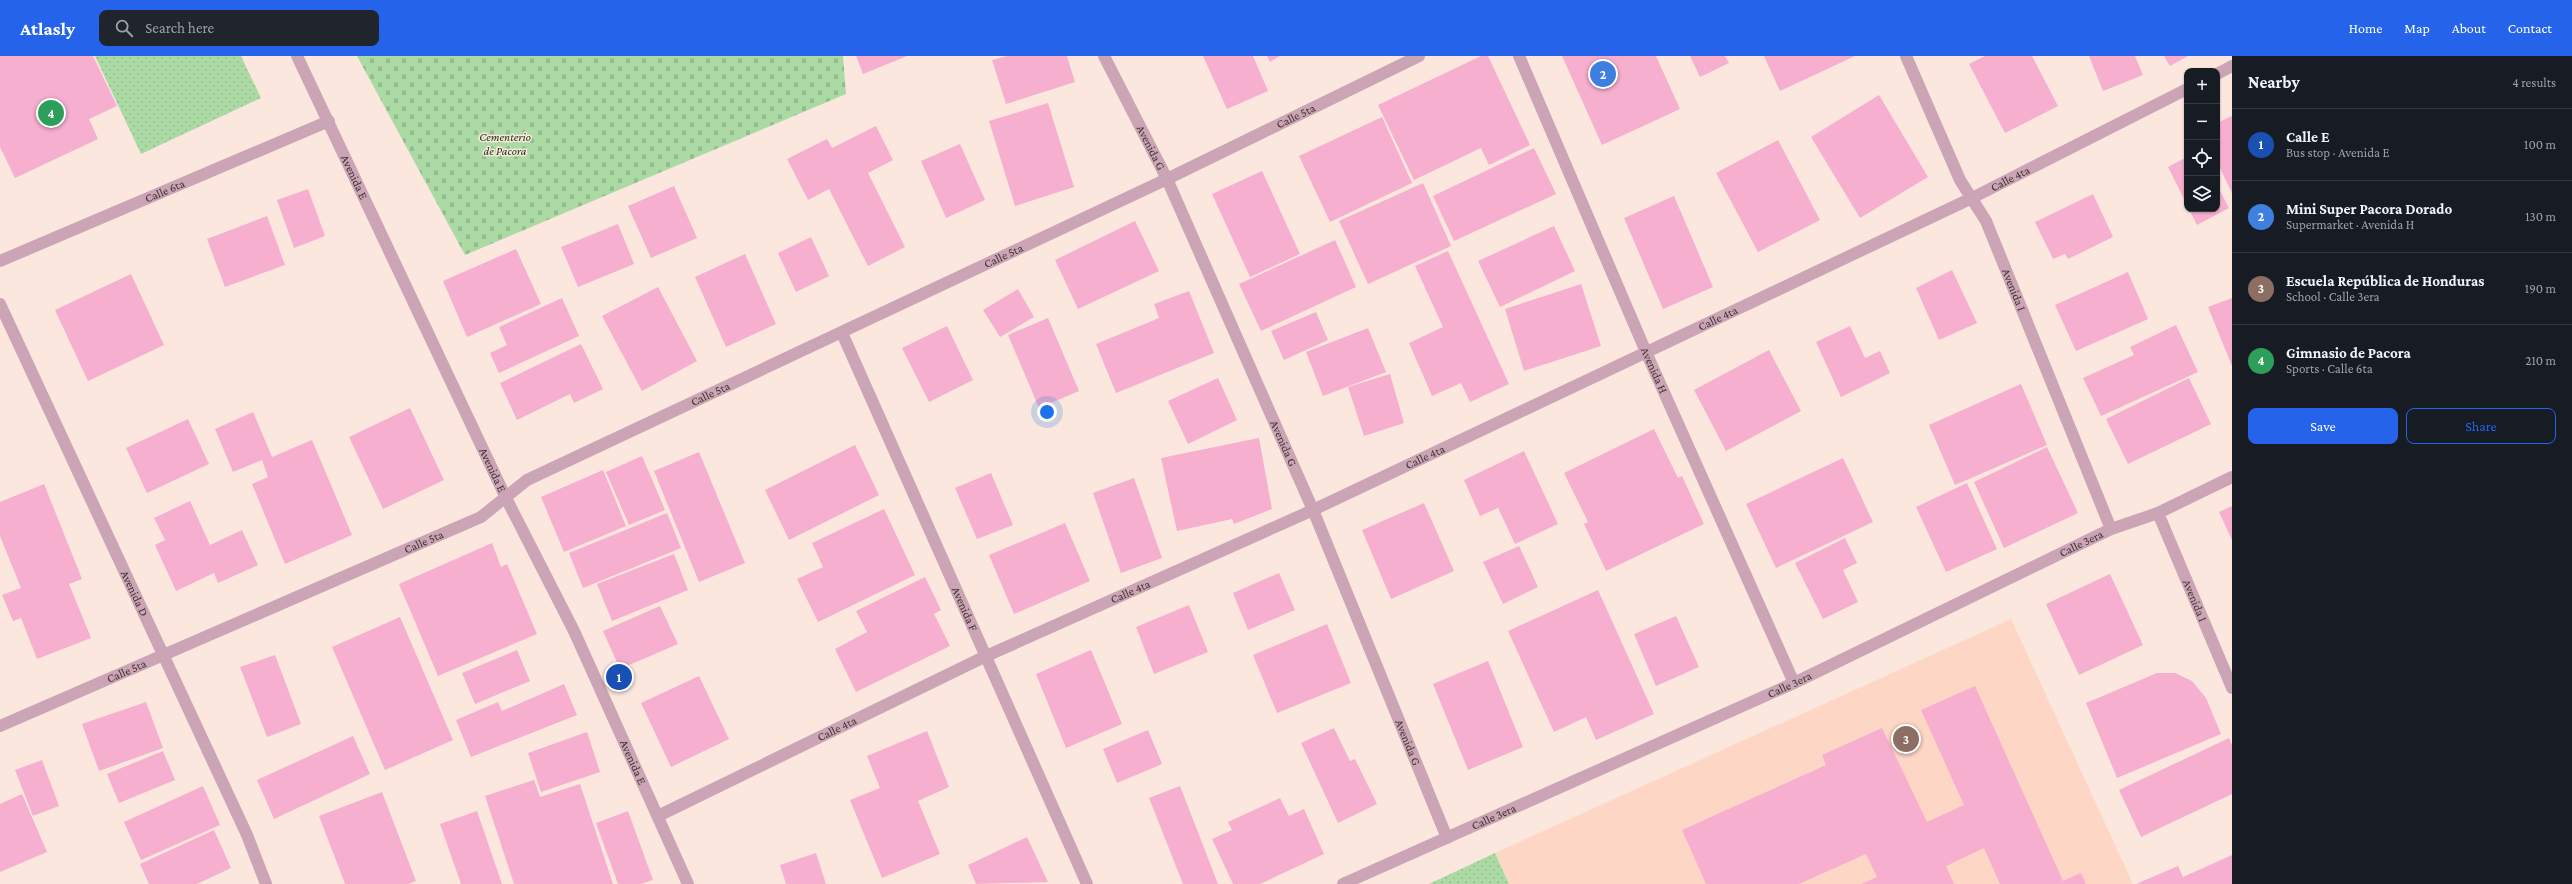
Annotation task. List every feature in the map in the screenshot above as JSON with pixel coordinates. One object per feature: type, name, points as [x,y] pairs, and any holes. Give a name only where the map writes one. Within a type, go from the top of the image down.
[{"type":"street","name":"Avenida E","points":[[297,56],[506,498],[574,631],[688,884]]},
{"type":"street","name":"Avenida G","points":[[1104,56],[1167,179],[1313,510],[1447,838]]},
{"type":"street","name":"Calle 5ta","points":[[0,726],[481,517],[528,480],[842,334],[1167,179],[1419,56]]},
{"type":"street","name":"Avenida H","points":[[1519,56],[1646,352],[1794,682]]},
{"type":"street","name":"Avenida I","points":[[1906,56],[1960,180],[1986,221],[2111,529]]},
{"type":"street","points":[[2220,72],[2232,66]]},
{"type":"street","name":"Calle 4ta","points":[[658,816],[984,657],[1313,510],[1972,198],[2184,91]]},
{"type":"street","name":"Calle 6ta","points":[[0,261],[329,121]]},
{"type":"street","name":"Avenida D","points":[[0,304],[162,656],[247,835],[266,884]]},
{"type":"street","name":"Avenida F","points":[[842,334],[984,657],[1087,884]]},
{"type":"street","name":"Calle 3era","points":[[1343,884],[1794,682],[2111,529],[2158,513],[2232,476]]},
{"type":"street","name":"Avenida I","points":[[2158,513],[2232,688]]},
{"type":"shaded area","points":[[2011,619],[2133,884],[1509,884],[1495,853]]},
{"type":"green space","points":[[95,56],[241,56],[261,98],[141,154]]},
{"type":"green space","name":"Cementerio de Pacora","points":[[357,56],[843,56],[846,94],[465,255]]},
{"type":"green space","points":[[1495,853],[1509,884],[1429,884]]},
{"type":"building","points":[[0,56],[93,56],[117,106],[89,119],[98,139],[15,178],[0,147]]},
{"type":"building","points":[[856,56],[907,56],[863,74]]},
{"type":"building","points":[[1007,56],[1067,56],[1075,82],[1006,104],[992,60]]},
{"type":"building","points":[[1203,56],[1253,56],[1268,91],[1227,109]]},
{"type":"building","points":[[1267,56],[1280,56],[1270,62]]},
{"type":"building","points":[[1481,56],[1488,56],[1530,145],[1489,165],[1481,148],[1414,180],[1378,105]]},
{"type":"building","points":[[1562,56],[1656,56],[1680,109],[1602,145]]},
{"type":"building","points":[[1690,56],[1725,56],[1729,63],[1700,77]]},
{"type":"building","points":[[1764,56],[1855,56],[1780,91]]},
{"type":"building","points":[[1985,56],[2032,56],[2058,106],[2005,133],[1969,64]]},
{"type":"building","points":[[2089,56],[2135,56],[2143,75],[2103,91]]},
{"type":"building","points":[[2164,56],[2188,56],[2170,66]]},
{"type":"building","points":[[1879,95],[1928,177],[1860,218],[1811,137]]},
{"type":"building","points":[[1048,103],[1074,187],[1015,206],[989,121]]},
{"type":"building","points":[[2232,116],[2232,193],[2220,168],[2220,122]]},
{"type":"building","points":[[1382,117],[1412,183],[1330,222],[1299,156]]},
{"type":"building","points":[[876,126],[893,160],[868,173],[905,247],[868,266],[829,189],[808,200],[787,159],[827,139],[832,148]]},
{"type":"building","points":[[1778,140],[1820,220],[1758,252],[1716,173]]},
{"type":"building","points":[[960,144],[985,200],[946,218],[921,161]]},
{"type":"building","points":[[1534,148],[1556,194],[1454,241],[1433,196]]},
{"type":"building","points":[[2184,159],[2184,199],[2168,167]]},
{"type":"building","points":[[1262,171],[1300,254],[1250,277],[1212,194]]},
{"type":"building","points":[[1423,183],[1451,246],[1368,284],[1339,221]]},
{"type":"building","points":[[674,186],[697,238],[651,258],[628,206]]},
{"type":"building","points":[[308,189],[325,236],[294,248],[277,200]]},
{"type":"building","points":[[2220,191],[2229,208],[2197,225],[2190,212],[2220,212]]},
{"type":"building","points":[[2093,194],[2113,237],[2068,259],[2065,254],[2053,259],[2035,222]]},
{"type":"building","points":[[1674,196],[1713,287],[1663,309],[1624,218]]},
{"type":"building","points":[[267,216],[285,265],[225,287],[207,239]]},
{"type":"building","points":[[1135,221],[1159,271],[1078,309],[1055,260]]},
{"type":"building","points":[[618,224],[634,264],[578,287],[561,247]]},
{"type":"building","points":[[1554,226],[1575,271],[1500,307],[1478,261]]},
{"type":"building","points":[[811,237],[829,276],[796,292],[778,253]]},
{"type":"building","points":[[1335,240],[1356,287],[1261,331],[1239,284]]},
{"type":"building","points":[[516,249],[541,304],[467,337],[443,281]]},
{"type":"building","points":[[1448,251],[1509,384],[1470,402],[1461,383],[1432,396],[1409,343],[1443,327],[1415,266]]},
{"type":"building","points":[[745,254],[776,324],[726,347],[695,277]]},
{"type":"building","points":[[1952,270],[1977,323],[1939,340],[1916,288]]},
{"type":"building","points":[[2128,272],[2148,319],[2076,351],[2055,305]]},
{"type":"building","points":[[131,274],[164,345],[88,381],[55,310]]},
{"type":"building","points":[[1581,284],[1601,346],[1524,371],[1505,309]]},
{"type":"building","points":[[658,287],[697,361],[642,391],[602,316]]},
{"type":"building","points":[[1018,289],[1034,317],[1000,337],[983,310]]},
{"type":"building","points":[[1189,291],[1214,353],[1116,393],[1096,344],[1159,318],[1154,304]]},
{"type":"building","points":[[562,298],[579,336],[499,373],[490,353],[507,345],[499,327]]},
{"type":"building","points":[[2232,298],[2232,366],[2208,307]]},
{"type":"building","points":[[1316,312],[1328,340],[1284,360],[1271,331]]},
{"type":"building","points":[[1048,318],[1079,391],[1039,408],[1008,335]]},
{"type":"building","points":[[2176,325],[2198,372],[2101,416],[2083,378],[2134,355],[2130,347]]},
{"type":"building","points":[[947,326],[973,380],[929,402],[902,348]]},
{"type":"building","points":[[1850,326],[1865,358],[1880,351],[1890,373],[1841,397],[1816,342]]},
{"type":"building","points":[[1368,328],[1386,372],[1323,396],[1306,352]]},
{"type":"building","points":[[581,344],[603,389],[574,403],[570,394],[517,420],[500,383]]},
{"type":"building","points":[[1769,350],[1801,411],[1726,451],[1694,390]]},
{"type":"building","points":[[1390,374],[1404,423],[1364,436],[1348,387]]},
{"type":"building","points":[[1218,378],[1237,420],[1188,444],[1168,401]]},
{"type":"building","points":[[2189,378],[2211,424],[2128,464],[2106,419]]},
{"type":"building","points":[[2021,384],[2047,445],[1955,485],[1929,425]]},
{"type":"building","points":[[410,408],[444,480],[383,509],[349,437]]},
{"type":"building","points":[[253,412],[272,457],[312,440],[352,535],[285,564],[252,484],[268,477],[262,460],[233,472],[215,429]]},
{"type":"building","points":[[188,419],[209,464],[147,493],[126,448]]},
{"type":"building","points":[[1654,429],[1678,478],[1682,476],[1704,524],[1606,571],[1584,524],[1588,522],[1564,473]]},
{"type":"building","points":[[1259,438],[1272,509],[1234,524],[1232,519],[1177,531],[1161,458]]},
{"type":"building","points":[[855,445],[879,495],[789,540],[765,490]]},
{"type":"building","points":[[2047,447],[2078,513],[2004,548],[1974,482]]},
{"type":"building","points":[[1524,451],[1558,524],[1515,544],[1498,508],[1480,516],[1464,480]]},
{"type":"building","points":[[699,452],[745,563],[699,582],[654,471]]},
{"type":"building","points":[[642,456],[665,510],[629,525],[606,472]]},
{"type":"building","points":[[1843,458],[1873,522],[1776,568],[1746,504]]},
{"type":"building","points":[[603,470],[626,526],[564,552],[541,497]]},
{"type":"building","points":[[991,473],[1013,525],[977,539],[955,488]]},
{"type":"building","points":[[1134,478],[1162,558],[1121,573],[1093,493]]},
{"type":"building","points":[[1967,483],[1997,549],[1946,572],[1916,507]]},
{"type":"building","points":[[44,484],[82,579],[69,584],[91,638],[37,659],[21,618],[13,621],[2,595],[21,588],[0,536],[0,502]]},
{"type":"building","points":[[190,501],[210,545],[242,530],[258,565],[218,583],[214,573],[176,591],[155,545],[165,540],[154,518]]},
{"type":"building","points":[[1424,503],[1454,571],[1391,599],[1362,530]]},
{"type":"building","points":[[2232,506],[2232,540],[2219,512]]},
{"type":"building","points":[[884,509],[915,575],[818,622],[797,579],[823,567],[812,543]]},
{"type":"building","points":[[667,513],[681,548],[583,588],[569,553]]},
{"type":"building","points":[[1065,523],[1090,581],[1014,614],[989,555]]},
{"type":"building","points":[[1845,538],[1857,563],[1843,570],[1858,602],[1823,619],[1795,563]]},
{"type":"building","points":[[492,543],[501,567],[507,564],[537,634],[438,676],[399,584]]},
{"type":"building","points":[[1519,546],[1538,587],[1503,604],[1483,562]]},
{"type":"building","points":[[674,554],[688,590],[612,621],[597,584]]},
{"type":"building","points":[[1279,573],[1295,610],[1248,630],[1233,593]]},
{"type":"building","points":[[2110,574],[2143,645],[2079,675],[2046,604]]},
{"type":"building","points":[[925,577],[941,610],[934,614],[950,646],[856,692],[835,649],[867,632],[856,611]]},
{"type":"building","points":[[1598,590],[1654,714],[1596,740],[1586,717],[1554,732],[1508,631]]},
{"type":"building","points":[[1189,605],[1208,652],[1154,674],[1136,627]]},
{"type":"building","points":[[660,606],[678,644],[620,669],[603,631]]},
{"type":"building","points":[[1676,616],[1699,667],[1656,686],[1634,634]]},
{"type":"building","points":[[400,617],[453,740],[385,770],[332,647]]},
{"type":"building","points":[[1327,624],[1351,683],[1277,713],[1253,655]]},
{"type":"building","points":[[517,650],[530,681],[475,704],[462,673]]},
{"type":"building","points":[[1091,650],[1122,724],[1066,748],[1036,674]]},
{"type":"building","points":[[275,655],[301,724],[267,737],[240,667]]},
{"type":"building","points":[[1488,661],[1523,747],[1468,770],[1433,684]]},
{"type":"building","points":[[2157,673],[2175,673],[2192,681],[2206,698],[2221,734],[2117,778],[2086,703]]},
{"type":"building","points":[[699,676],[729,739],[671,767],[641,703]]},
{"type":"building","points":[[564,684],[577,715],[471,757],[456,720],[498,702],[502,711]]},
{"type":"building","points":[[1975,686],[2063,881],[2081,873],[2086,884],[2000,884],[1984,848],[1946,866],[1954,884],[1861,884],[1877,877],[1866,854],[1799,884],[1706,884],[1682,830],[1826,765],[1822,755],[1882,728],[1927,822],[1964,805],[1921,710]]},
{"type":"building","points":[[146,702],[163,748],[99,771],[82,724]]},
{"type":"building","points":[[1334,728],[1350,761],[1355,759],[1377,804],[1338,823],[1301,743]]},
{"type":"building","points":[[1148,730],[1162,764],[1117,783],[1103,749]]},
{"type":"building","points":[[927,731],[949,787],[918,801],[940,854],[882,878],[850,800],[880,788],[867,756]]},
{"type":"building","points":[[587,732],[600,772],[541,792],[528,753]]},
{"type":"building","points":[[353,736],[370,774],[274,819],[257,780]]},
{"type":"building","points":[[2229,738],[2232,745],[2232,794],[2141,837],[2119,790]]},
{"type":"building","points":[[163,751],[175,780],[119,803],[107,774]]},
{"type":"building","points":[[42,760],[59,806],[33,816],[15,770]]},
{"type":"building","points":[[534,780],[540,797],[580,784],[613,884],[514,884],[485,796]]},
{"type":"building","points":[[203,786],[220,825],[141,860],[124,822]]},
{"type":"building","points":[[1180,786],[1218,884],[1183,884],[1149,798]]},
{"type":"building","points":[[382,792],[416,881],[408,884],[345,884],[319,816]]},
{"type":"building","points":[[22,794],[47,852],[0,872],[0,804]]},
{"type":"building","points":[[1280,798],[1289,816],[1304,809],[1324,854],[1260,884],[1233,884],[1212,839],[1232,830],[1228,822]]},
{"type":"building","points":[[477,811],[502,884],[461,884],[440,824]]},
{"type":"building","points":[[628,811],[653,880],[641,884],[618,884],[596,823]]},
{"type":"building","points":[[214,830],[231,868],[197,884],[149,884],[140,864]]},
{"type":"building","points":[[1027,837],[1048,882],[976,884],[968,865]]},
{"type":"building","points":[[816,853],[826,884],[786,884],[780,865]]},
{"type":"building","points":[[2232,855],[2232,884],[2136,884],[2178,866],[2183,877]]},
{"type":"place","name":"Mini Super Pacora Dorado","points":[[1603,74]]},
{"type":"place","name":"Gimnasio de Pacora","points":[[51,113]]},
{"type":"place","name":"Calle E","points":[[619,677]]},
{"type":"place","name":"Escuela República de Honduras","points":[[1906,739]]}]
